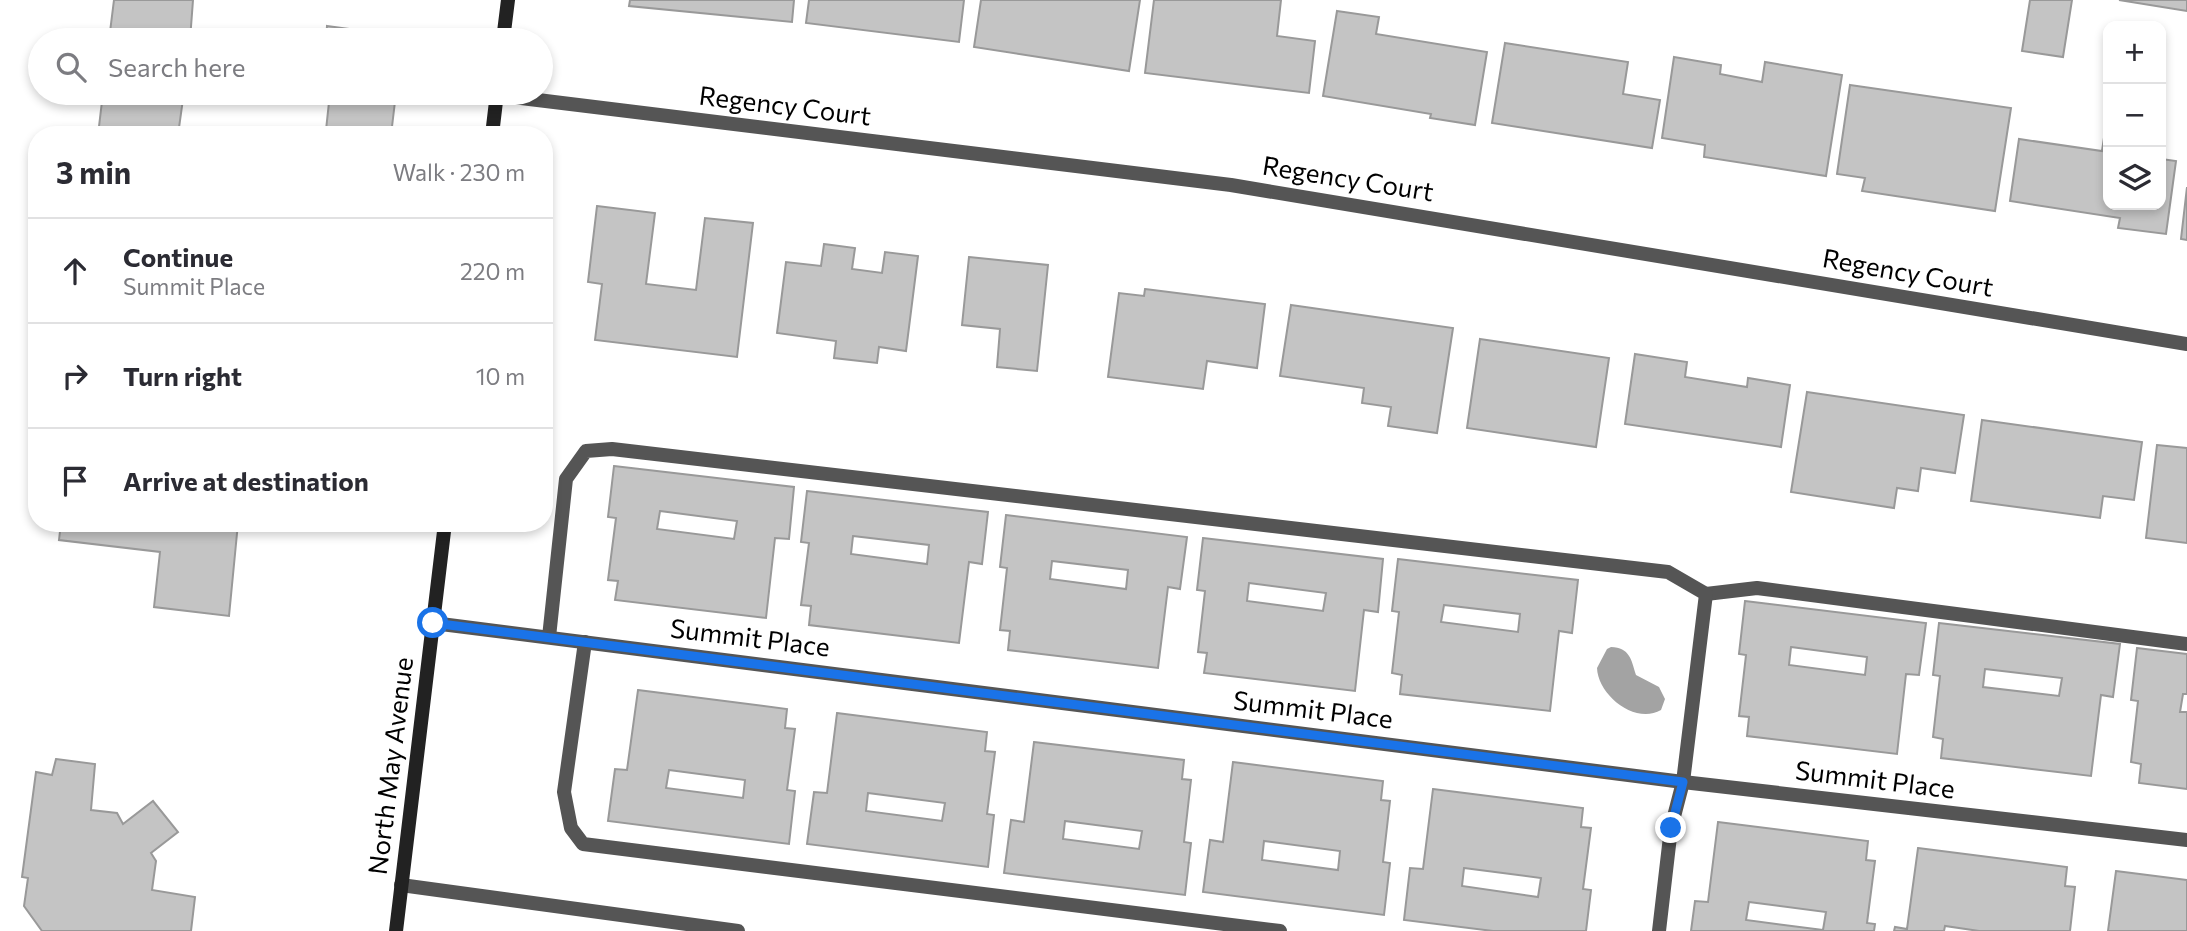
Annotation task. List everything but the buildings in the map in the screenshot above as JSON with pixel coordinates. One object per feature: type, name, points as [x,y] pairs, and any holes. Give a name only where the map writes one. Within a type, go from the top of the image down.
[{"type":"main road","points":[[504,28],[508,0]]},
{"type":"main road","points":[[493,126],[496,105]]},
{"type":"main road","name":"North May Avenue","points":[[396,931],[444,532]]},
{"type":"street","name":"Regency Court","points":[[553,101],[1231,185],[2187,344]]},
{"type":"street","points":[[549,637],[566,479],[586,452],[612,449],[1668,572],[1706,594],[1757,588],[2187,644]]},
{"type":"street","points":[[1659,931],[1671,828],[1683,782],[1706,594]]},
{"type":"street","name":"Summit Place","points":[[433,623],[1683,782],[2187,840]]},
{"type":"street","points":[[585,642],[564,792],[571,828],[583,844],[1280,931]]},
{"type":"street","points":[[401,885],[738,931]]},
{"type":"shaded area","points":[[1611,647],[1626,652],[1636,675],[1659,687],[1665,699],[1661,710],[1640,714],[1620,705],[1611,697],[1599,678],[1597,668],[1607,649]]},
{"type":"route","points":[[433,623],[1683,782],[1671,828]]}]
